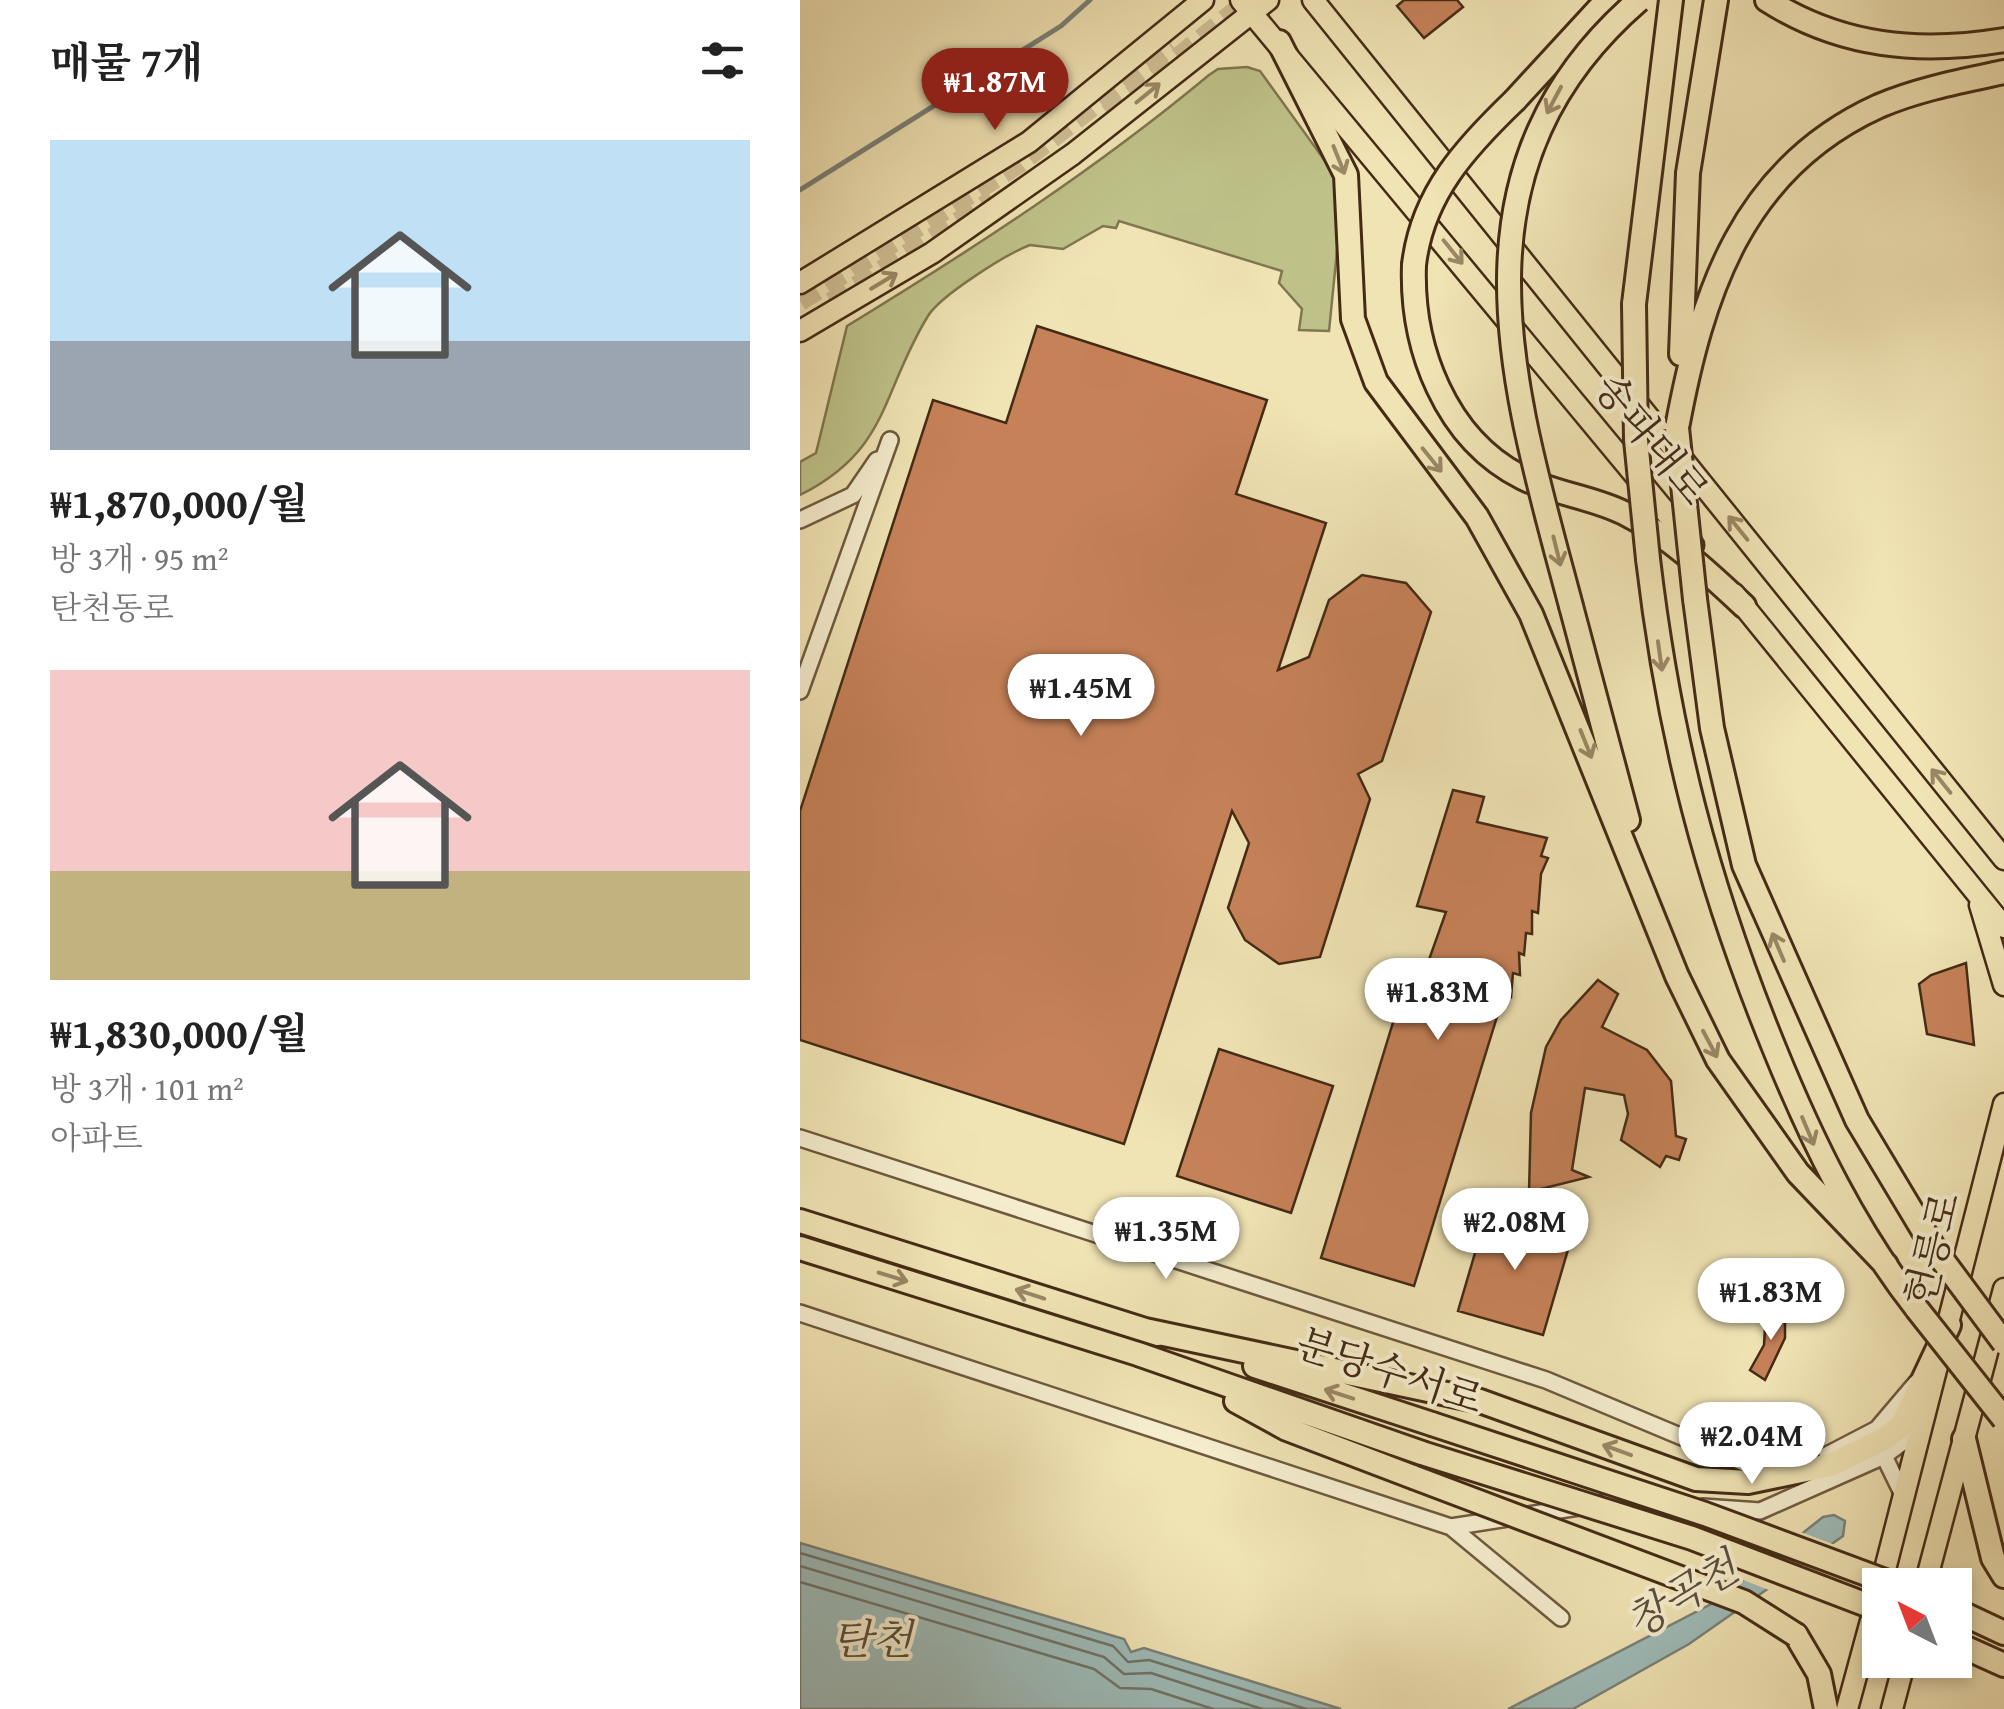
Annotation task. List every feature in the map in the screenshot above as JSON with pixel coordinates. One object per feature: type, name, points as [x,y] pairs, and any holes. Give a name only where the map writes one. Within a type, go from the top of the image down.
[{"type":"highway","points":[[1607,0],[1464,150],[1444,178],[1426,216],[1414,265],[1415,313],[1426,360],[1448,406],[1473,437],[1520,477],[1634,519],[1697,563],[1744,606]]},
{"type":"highway","points":[[1640,0],[1584,54],[1544,120],[1521,178],[1506,264],[1518,392],[1651,909]]},
{"type":"highway","points":[[1672,0],[1634,304],[1636,440],[1660,664],[1685,783],[1725,928],[1813,1144],[1917,1309],[2004,1419]]},
{"type":"highway","points":[[1716,0],[1688,172],[1678,428],[1712,728],[1744,865],[1856,1120],[1934,1250],[2004,1343]]},
{"type":"highway","points":[[1767,0],[1818,27],[1868,43],[1924,48],[2004,40]]},
{"type":"highway","points":[[1279,42],[1346,175],[1351,309],[1366,362],[1392,408],[1477,518],[1511,574],[1558,676],[1696,1018],[1735,1086],[1798,1173],[1886,1264]]},
{"type":"highway","points":[[1678,428],[1692,347],[1714,278],[1751,216],[1798,160],[1843,125],[1881,105],[1938,86],[2004,72]]},
{"type":"highway","name":"분당수서로","points":[[800,1221],[1432,1424],[1722,1520],[1862,1572]]},
{"type":"highway","name":"분당수서로","points":[[800,1248],[1138,1354],[1422,1453],[1692,1538],[1862,1603]]},
{"type":"highway","points":[[1146,1330],[1480,1400],[1696,1479],[1748,1482],[1830,1465],[1884,1439],[1902,1425],[1949,1326]]},
{"type":"highway","points":[[1138,1354],[1288,1429],[1744,1602],[1796,1636],[1819,1674],[1826,1709]]},
{"type":"highway","points":[[1964,1439],[1993,1558],[2004,1576]]},
{"type":"highway","points":[[1972,1618],[2004,1633]]},
{"type":"highway","points":[[1972,1651],[2004,1666]]},
{"type":"main road","points":[[800,283],[1029,142],[1203,0]]},
{"type":"main road","name":"송파대로","points":[[1313,0],[2004,858]]},
{"type":"main road","points":[[800,331],[932,252],[1073,154],[1254,4]]},
{"type":"main road","name":"송파대로","points":[[1254,4],[1279,42],[2004,927]]},
{"type":"main road","points":[[1974,889],[2004,984]]},
{"type":"main road","name":"헌릉로","points":[[1885,1568],[2004,1104]]},
{"type":"main road","name":"헌릉로","points":[[1930,1568],[2004,1289]]},
{"type":"main road","name":"헌릉로","points":[[1846,1709],[1862,1652]]},
{"type":"main road","points":[[1892,1709],[1901,1678]]},
{"type":"street","points":[[800,520],[853,494],[890,440],[800,691]]},
{"type":"street","points":[[800,1138],[1546,1380],[1749,1465],[1814,1462],[1876,1429],[1929,1369]]},
{"type":"street","points":[[800,1313],[1451,1527],[1561,1618]]},
{"type":"street","points":[[1451,1527],[1616,1501],[1760,1510],[1884,1456],[1922,1428]]},
{"type":"street","points":[[1884,1456],[1905,1497]]},
{"type":"green space","points":[[1247,67],[1260,71],[1333,172],[1340,221],[1329,331],[1299,330],[1302,309],[1279,283],[1282,271],[1119,221],[1116,228],[1103,226],[1063,249],[1030,245],[975,276],[935,308],[913,344],[868,439],[829,478],[800,495],[800,462],[816,453],[847,326],[1033,207],[1218,69]]},
{"type":"water","points":[[1834,1515],[1845,1521],[1843,1536],[1689,1644],[1573,1709],[1508,1709],[1717,1601],[1823,1517]]},
{"type":"water","name":"탄천","points":[[800,1543],[1124,1639],[1131,1652],[1144,1648],[1341,1709],[800,1709]]},
{"type":"pier","points":[[1798,1531],[1838,1546],[1774,1592],[1738,1578]]},
{"type":"building","points":[[1404,0],[1457,0],[1463,7],[1424,38],[1397,6]]},
{"type":"building","points":[[1037,326],[1267,400],[1236,494],[1326,523],[1278,670],[1309,657],[1329,600],[1362,575],[1406,583],[1431,612],[1382,761],[1358,774],[1370,799],[1320,957],[1279,964],[1245,940],[1228,908],[1249,843],[1232,811],[1124,1144],[800,1040],[800,811],[933,400],[1006,423]]},
{"type":"building","points":[[1453,790],[1484,797],[1477,822],[1547,838],[1541,856],[1548,858],[1541,874],[1538,913],[1532,911],[1532,934],[1526,933],[1524,955],[1519,953],[1520,975],[1513,973],[1511,997],[1504,994],[1414,1286],[1321,1258],[1406,980],[1420,985],[1446,912],[1417,906]]},
{"type":"building","points":[[1966,963],[1974,1045],[1927,1034],[1919,984],[1931,975]]},
{"type":"building","points":[[1598,980],[1618,994],[1602,1027],[1647,1050],[1671,1081],[1676,1136],[1686,1139],[1679,1160],[1666,1156],[1660,1167],[1621,1140],[1628,1114],[1624,1095],[1585,1088],[1572,1170],[1589,1177],[1529,1192],[1531,1113],[1546,1047],[1561,1020]]},
{"type":"building","points":[[1219,1049],[1333,1086],[1291,1213],[1177,1176]]},
{"type":"building","points":[[1487,1212],[1572,1236],[1543,1335],[1458,1311]]},
{"type":"building","points":[[1785,1310],[1785,1338],[1765,1380],[1750,1370],[1764,1345],[1766,1311]]},
{"type":"waterway","points":[[800,190],[1061,26],[1090,0]]},
{"type":"tunnel","points":[[1108,114],[1249,0]]},
{"type":"tunnel","points":[[800,301],[1020,163],[1172,45]]},
{"type":"tunnel","points":[[831,302],[993,200]]},
{"type":"water label","name":"창곡천","points":[[1682,1594]]}]
